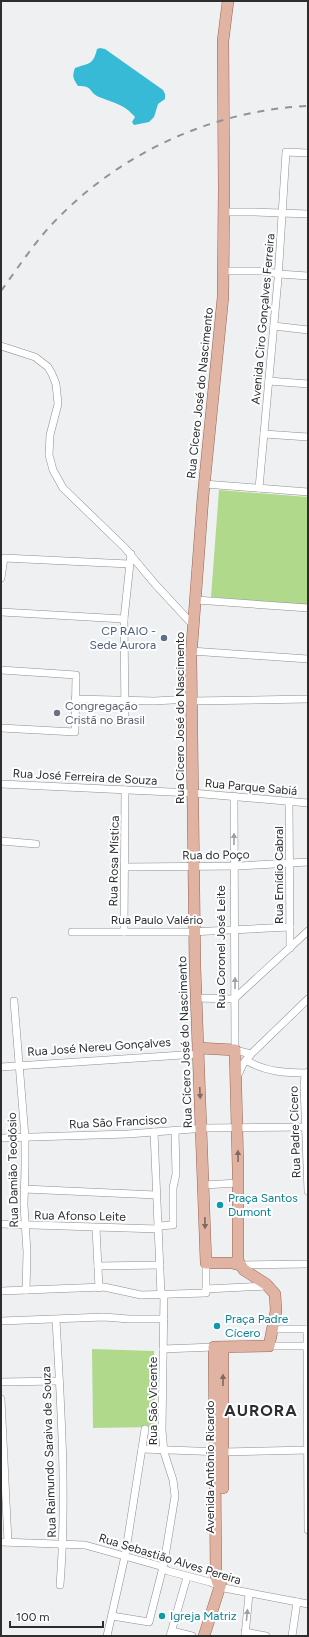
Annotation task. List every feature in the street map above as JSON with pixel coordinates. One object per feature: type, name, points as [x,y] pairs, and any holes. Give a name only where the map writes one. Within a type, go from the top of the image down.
[{"type":"main road","name":"Rua Cícero José do Nascimento","points":[[206,1263],[194,932],[191,650],[204,484],[220,328],[224,212],[223,41],[228,1]]},
{"type":"main road","name":"Rua José Nereu Gonçalves","points":[[198,1051],[235,1050]]},
{"type":"main road","name":"Rua Coronel José Leite","points":[[235,1050],[238,1257],[240,1265]]},
{"type":"main road","points":[[206,1263],[230,1262],[240,1265],[247,1272],[274,1291],[276,1299],[276,1311],[269,1346],[219,1347]]},
{"type":"main road","name":"Avenida Antônio Ricardo","points":[[204,1636],[222,1580],[219,1451],[219,1347]]},
{"type":"street","name":"Avenida Ciro Gonçalves Ferreira","points":[[259,488],[279,274],[286,152],[308,153]]},
{"type":"street","points":[[224,212],[308,214]]},
{"type":"street","points":[[223,271],[263,270],[279,274],[308,276]]},
{"type":"street","points":[[274,326],[308,330]]},
{"type":"street","points":[[1,346],[35,357],[48,367],[52,374],[56,384],[58,404],[50,435],[49,455],[53,470],[63,488],[131,554],[155,584],[193,625]]},
{"type":"street","points":[[269,381],[308,384]]},
{"type":"street","points":[[264,434],[308,437]]},
{"type":"street","points":[[204,484],[308,492]]},
{"type":"street","points":[[125,717],[124,619],[131,554]]},
{"type":"street","points":[[1,578],[4,558],[129,564]]},
{"type":"street","points":[[196,600],[308,608]]},
{"type":"street","points":[[1,612],[124,619]]},
{"type":"street","points":[[191,650],[308,659]]},
{"type":"street","points":[[1,670],[76,675],[74,732],[1,728]]},
{"type":"street","points":[[76,699],[308,699]]},
{"type":"street","name":"Rua José Ferreira de Souza","points":[[1,784],[192,793]]},
{"type":"street","name":"Rua Rosa Mística","points":[[124,932],[125,790]]},
{"type":"street","name":"Rua Parque Sabiá","points":[[192,793],[308,803]]},
{"type":"street","name":"Rua Coronel José Leite","points":[[234,796],[235,1050]]},
{"type":"street","name":"Rua Emídio Cabral","points":[[289,801],[290,948]]},
{"type":"street","points":[[1,841],[36,844]]},
{"type":"street","name":"Rua do Poço","points":[[125,867],[234,866],[308,862]]},
{"type":"street","name":"Rua Paulo Valério","points":[[72,932],[194,932],[290,927]]},
{"type":"street","points":[[196,998],[234,999],[308,931]]},
{"type":"street","points":[[248,1057],[308,1000]]},
{"type":"street","name":"Rua Damião Teodósio","points":[[14,1001],[25,1138],[24,1189],[27,1256],[26,1290]]},
{"type":"street","name":"Rua José Nereu Gonçalves","points":[[235,1050],[248,1057],[257,1066],[267,1070],[283,1072],[308,1072]]},
{"type":"street","name":"Rua José Nereu Gonçalves","points":[[1,1066],[19,1066],[198,1051]]},
{"type":"street","name":"Rua Coronel José Leite","points":[[236,1098],[239,1071],[248,1057]]},
{"type":"street","name":"Rua Padre Cícero","points":[[308,1072],[304,1085],[307,1127],[308,1191]]},
{"type":"street","name":"Rua São Francisco","points":[[1,1138],[201,1129],[307,1127]]},
{"type":"street","name":"Rua Afonso Leite","points":[[1,1224],[96,1228],[158,1227],[173,1225],[173,1188],[176,1174],[175,1131]]},
{"type":"street","name":"Rua São Vicente","points":[[112,1616],[149,1622],[163,1567],[172,1519],[175,1493],[173,1480],[164,1450],[162,1425],[164,1319],[156,1194],[154,1132]]},
{"type":"street","points":[[204,1185],[238,1183]]},
{"type":"street","points":[[24,1189],[156,1194]]},
{"type":"street","points":[[96,1228],[99,1288]]},
{"type":"street","name":"Rua Cícero José do Nascimento","points":[[206,1263],[206,1291]]},
{"type":"street","points":[[240,1265],[308,1264]]},
{"type":"street","points":[[98,1266],[160,1265]]},
{"type":"street","points":[[1,1291],[110,1288],[138,1295],[267,1286]]},
{"type":"street","points":[[1,1321],[104,1317],[164,1319]]},
{"type":"street","name":"Rua Raimundo Saraiva de Souza","points":[[56,1320],[62,1440],[63,1544],[60,1585]]},
{"type":"street","points":[[272,1329],[308,1329],[308,1530]]},
{"type":"street","points":[[269,1346],[307,1346]]},
{"type":"street","points":[[164,1349],[219,1347]]},
{"type":"street","points":[[1,1382],[59,1381]]},
{"type":"street","points":[[1,1399],[5,1542]]},
{"type":"street","points":[[107,1636],[125,1556],[145,1429]]},
{"type":"street","points":[[142,1449],[219,1451],[308,1450]]},
{"type":"street","name":"Rua Sebastião Alves Pereira","points":[[5,1542],[85,1545],[163,1567],[168,1571],[187,1577],[210,1582],[249,1594],[308,1604]]},
{"type":"street","points":[[187,1577],[171,1634],[192,1636]]},
{"type":"street","points":[[249,1594],[245,1634],[266,1636]]},
{"type":"street","points":[[292,1636],[297,1602]]},
{"type":"green space","points":[[219,490],[308,497],[308,605],[211,597]]},
{"type":"green space","points":[[92,1349],[154,1351],[155,1427],[93,1428]]},
{"type":"water","points":[[97,49],[105,49],[163,90],[165,99],[158,104],[154,117],[149,122],[134,125],[132,122],[135,117],[127,109],[99,97],[89,88],[78,86],[76,84],[73,75],[75,68],[92,61]]},
{"type":"railway","points":[[1,291],[22,261],[61,215],[114,171],[144,153],[207,125],[274,109],[308,106]]},
{"type":"place","name":"CP RAIO - Sede Aurora","points":[[164,638]]},
{"type":"place","name":"Congregação Cristã no Brasil","points":[[57,713]]},
{"type":"place","name":"Praça Santos Dumont","points":[[220,1205]]},
{"type":"place","name":"Praça Padre Cícero","points":[[217,1326]]},
{"type":"place","name":"Igreja Matriz","points":[[162,1616]]},
{"type":"district","name":"AURORA","points":[[261,1410]]}]
